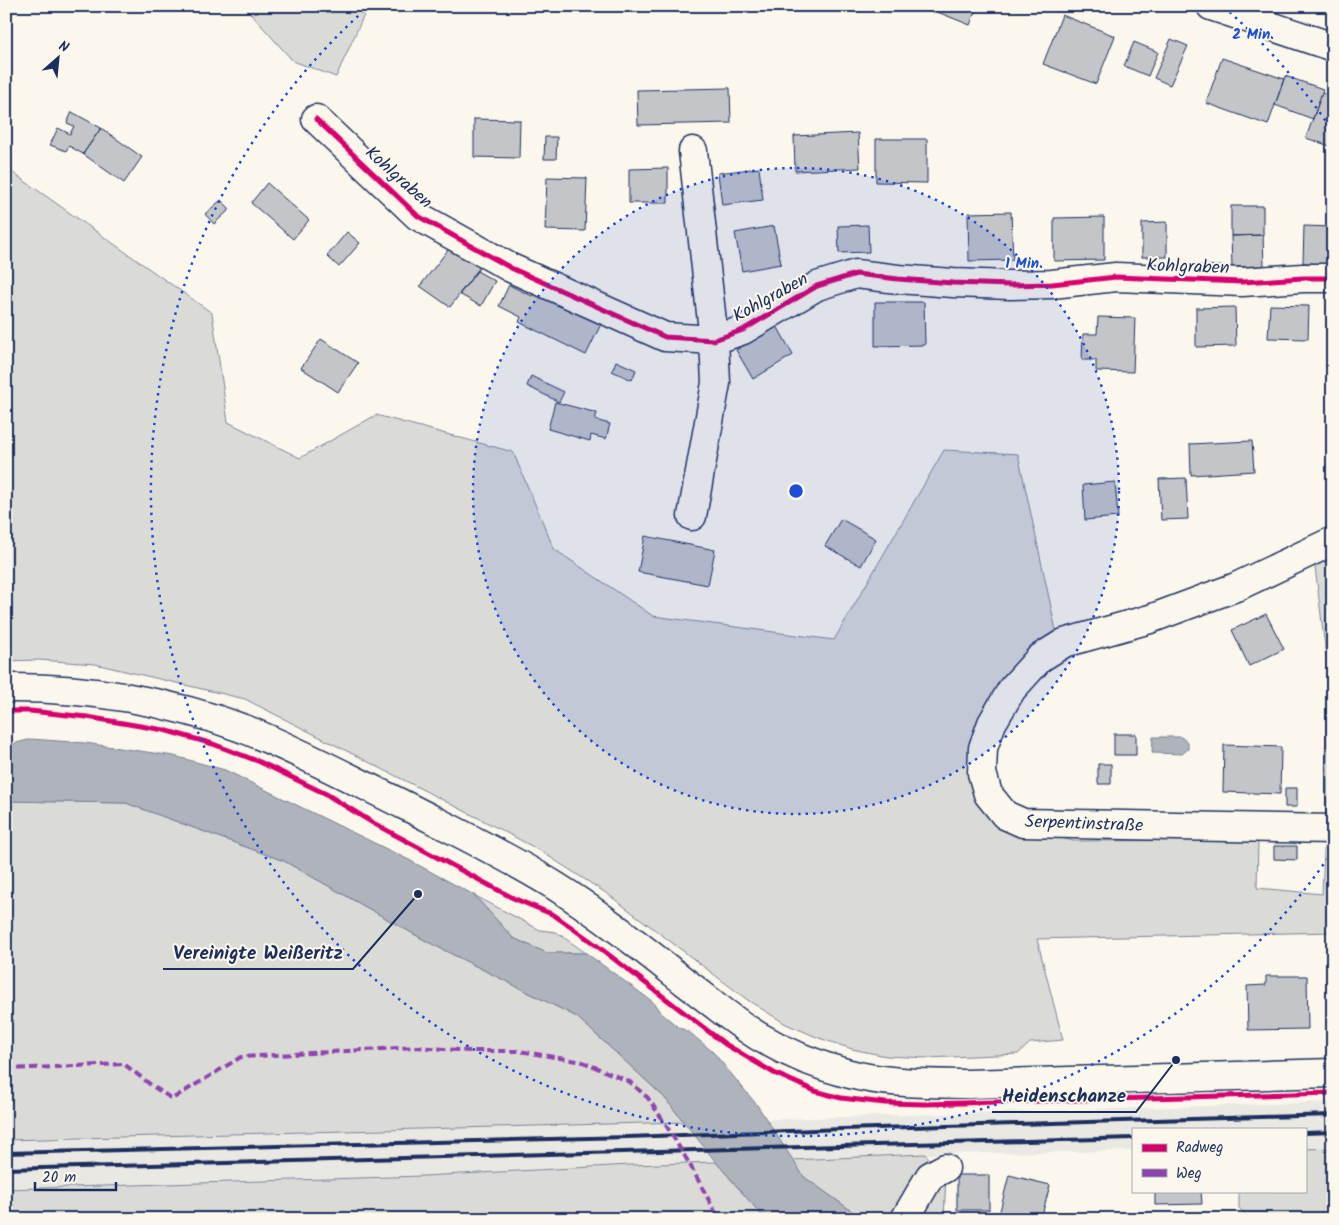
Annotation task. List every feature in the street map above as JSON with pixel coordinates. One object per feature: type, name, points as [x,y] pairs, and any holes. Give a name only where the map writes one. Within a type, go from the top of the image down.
[{"type":"street","points":[[1211,6],[1333,47]]},
{"type":"street","name":"Kohlgraben","points":[[316,119],[418,216],[511,268],[665,337],[714,340],[743,330],[817,286],[856,274],[953,283],[1010,285],[1052,284],[1116,277],[1242,282],[1333,278]]},
{"type":"street","name":"Kohlgraben","points":[[692,516],[716,383],[714,340],[693,151]]},
{"type":"street","name":"Serpentinstraße","points":[[1333,541],[1236,587],[1150,619],[1064,643],[1040,658],[1012,689],[992,723],[983,748],[982,774],[988,794],[996,805],[1005,814],[1023,823],[1333,829]]},
{"type":"street","points":[[6,688],[42,688],[103,694],[154,703],[211,718],[280,744],[475,842],[552,884],[601,917],[758,1036],[799,1057],[845,1073],[878,1080],[908,1083],[968,1084],[1333,1073]]},
{"type":"street","points":[[906,1216],[930,1176],[945,1168]]},
{"type":"shaded area","points":[[244,6],[368,6],[336,77],[293,61]]},
{"type":"shaded area","points":[[6,168],[212,313],[228,422],[300,458],[376,415],[513,452],[554,549],[653,616],[834,640],[944,450],[1018,454],[1057,635],[975,758],[1013,825],[1073,841],[1258,840],[1257,888],[1322,894],[1327,791],[1327,663],[1313,551],[1333,541],[1333,932],[1037,939],[1063,1040],[1030,1043],[1018,1054],[928,1058],[886,1056],[852,1049],[786,1024],[749,1001],[609,895],[539,850],[245,699],[95,664],[39,660],[6,661]]},
{"type":"shaded area","points":[[1153,737],[1181,737],[1188,743],[1188,749],[1182,754],[1152,753]]},
{"type":"shaded area","points":[[31,739],[85,743],[174,756],[225,770],[409,860],[474,895],[513,938],[547,953],[586,953],[653,1002],[660,1012],[678,1027],[689,1032],[713,1052],[757,1105],[804,1177],[863,1219],[765,1219],[664,1097],[577,1017],[428,942],[284,861],[126,803],[6,801],[6,746]]},
{"type":"shaded area","points":[[6,801],[126,803],[284,861],[428,942],[577,1017],[664,1097],[684,1122],[6,1140]]},
{"type":"shaded area","points":[[474,895],[540,930],[556,932],[586,953],[547,953],[513,938]]},
{"type":"shaded area","points":[[1333,1102],[1333,1148],[1306,1149],[1306,1128],[1132,1128],[1132,1151],[925,1154],[630,1165],[424,1176],[6,1189],[6,1140]]},
{"type":"shaded area","points":[[1333,1148],[1333,1219],[1251,1219],[1239,1208],[1239,1192],[1306,1192],[1306,1149]]},
{"type":"shaded area","points":[[925,1154],[946,1175],[944,1219],[863,1219],[804,1177],[792,1160]]},
{"type":"shaded area","points":[[716,1162],[765,1219],[6,1219],[6,1189],[424,1176]]},
{"type":"building","points":[[937,6],[977,6],[970,25],[935,11]]},
{"type":"building","points":[[1062,15],[1115,36],[1096,84],[1043,64]]},
{"type":"building","points":[[1171,39],[1188,46],[1170,85],[1154,78]]},
{"type":"building","points":[[1134,42],[1158,52],[1148,76],[1124,66]]},
{"type":"building","points":[[1222,58],[1284,79],[1268,125],[1206,103]]},
{"type":"building","points":[[1285,76],[1323,89],[1313,119],[1275,105]]},
{"type":"building","points":[[730,88],[731,123],[638,125],[637,90]]},
{"type":"building","points":[[1322,93],[1333,97],[1333,147],[1306,138]]},
{"type":"building","points":[[72,112],[101,128],[83,154],[69,146],[66,151],[50,145],[58,128],[70,134],[74,126],[67,123]]},
{"type":"building","points":[[474,119],[520,120],[519,158],[474,157]]},
{"type":"building","points":[[101,128],[142,157],[124,183],[83,154]]},
{"type":"building","points":[[858,133],[860,168],[795,171],[794,136]]},
{"type":"building","points":[[545,137],[557,137],[556,159],[544,159]]},
{"type":"building","points":[[876,139],[927,139],[927,183],[876,182]]},
{"type":"building","points":[[668,168],[668,203],[629,203],[629,169]]},
{"type":"building","points":[[759,168],[763,200],[722,205],[718,173]]},
{"type":"building","points":[[547,177],[587,178],[585,231],[545,230]]},
{"type":"building","points":[[267,183],[309,220],[293,239],[251,203]]},
{"type":"building","points":[[221,200],[230,209],[214,224],[205,214]]},
{"type":"building","points":[[1231,206],[1263,206],[1263,235],[1231,236]]},
{"type":"building","points":[[1011,212],[1013,260],[969,261],[968,213]]},
{"type":"building","points":[[1104,217],[1104,260],[1054,261],[1054,218]]},
{"type":"building","points":[[1167,222],[1167,257],[1142,257],[1142,223]]},
{"type":"building","points":[[868,225],[869,252],[839,253],[838,226]]},
{"type":"building","points":[[774,226],[781,264],[742,271],[735,233]]},
{"type":"building","points":[[1304,226],[1333,227],[1333,264],[1303,263]]},
{"type":"building","points":[[347,232],[360,243],[339,267],[327,256]]},
{"type":"building","points":[[1263,235],[1264,266],[1232,267],[1231,236]]},
{"type":"building","points":[[451,246],[480,267],[450,307],[420,286]]},
{"type":"building","points":[[477,271],[495,281],[481,306],[459,294]]},
{"type":"building","points":[[509,285],[532,296],[534,292],[601,324],[586,355],[519,322],[521,317],[499,306]]},
{"type":"building","points":[[875,302],[924,302],[925,345],[875,346]]},
{"type":"building","points":[[1270,305],[1309,306],[1308,339],[1268,338]]},
{"type":"building","points":[[1235,307],[1236,346],[1196,347],[1196,308]]},
{"type":"building","points":[[1098,317],[1135,318],[1133,372],[1096,371],[1096,360],[1082,360],[1083,334],[1097,334]]},
{"type":"building","points":[[777,326],[793,355],[753,379],[736,350]]},
{"type":"building","points":[[321,339],[358,363],[338,392],[301,368]]},
{"type":"building","points":[[616,361],[636,370],[632,380],[612,371]]},
{"type":"building","points":[[531,376],[564,392],[559,402],[527,386]]},
{"type":"building","points":[[555,402],[597,413],[595,420],[610,424],[606,439],[591,435],[590,441],[548,429]]},
{"type":"building","points":[[1252,441],[1254,471],[1191,475],[1190,444]]},
{"type":"building","points":[[1186,478],[1188,519],[1161,520],[1159,479]]},
{"type":"building","points":[[1115,482],[1118,517],[1085,520],[1083,485]]},
{"type":"building","points":[[841,519],[876,539],[861,566],[825,546]]},
{"type":"building","points":[[645,536],[715,550],[708,585],[638,572]]},
{"type":"building","points":[[1266,614],[1284,649],[1249,666],[1232,630]]},
{"type":"building","points":[[1114,734],[1136,734],[1136,755],[1114,755]]},
{"type":"building","points":[[1224,745],[1281,747],[1280,794],[1223,792]]},
{"type":"building","points":[[1098,764],[1111,764],[1111,784],[1098,784]]},
{"type":"building","points":[[1285,788],[1297,788],[1297,807],[1285,807]]},
{"type":"building","points":[[1274,846],[1297,846],[1297,860],[1274,859]]},
{"type":"building","points":[[1266,976],[1307,976],[1308,1029],[1248,1030],[1247,986],[1266,985]]},
{"type":"building","points":[[957,1175],[989,1175],[989,1210],[957,1210]]},
{"type":"building","points":[[1009,1175],[1050,1185],[1041,1219],[998,1219]]},
{"type":"building","points":[[1155,1192],[1201,1192],[1202,1204],[1155,1205]]},
{"type":"railway","points":[[6,1153],[628,1137],[1333,1115]]},
{"type":"railway","points":[[1306,1133],[1333,1132]]},
{"type":"railway","points":[[6,1169],[1132,1138]]},
{"type":"marked path","points":[[6,1069],[124,1064],[172,1099],[241,1057],[417,1047],[470,1051],[519,1051],[583,1062],[630,1082],[648,1098],[689,1163],[719,1219]]},
{"type":"cycle path","points":[[316,119],[418,216],[511,268],[665,337],[714,340],[743,330],[817,286],[856,274],[953,283],[1010,285],[1052,284],[1116,277],[1242,282],[1333,278]]},
{"type":"cycle path","points":[[6,711],[30,711],[87,717],[164,730],[213,744],[260,762],[326,794],[373,823],[513,898],[554,915],[725,1044],[774,1073],[815,1091],[841,1098],[885,1103],[925,1104],[1333,1093]]},
{"type":"place","name":"Vereinigte Weißeritz","points":[[418,894]]},
{"type":"place","name":"Heidenschanze","points":[[1176,1060]]}]
